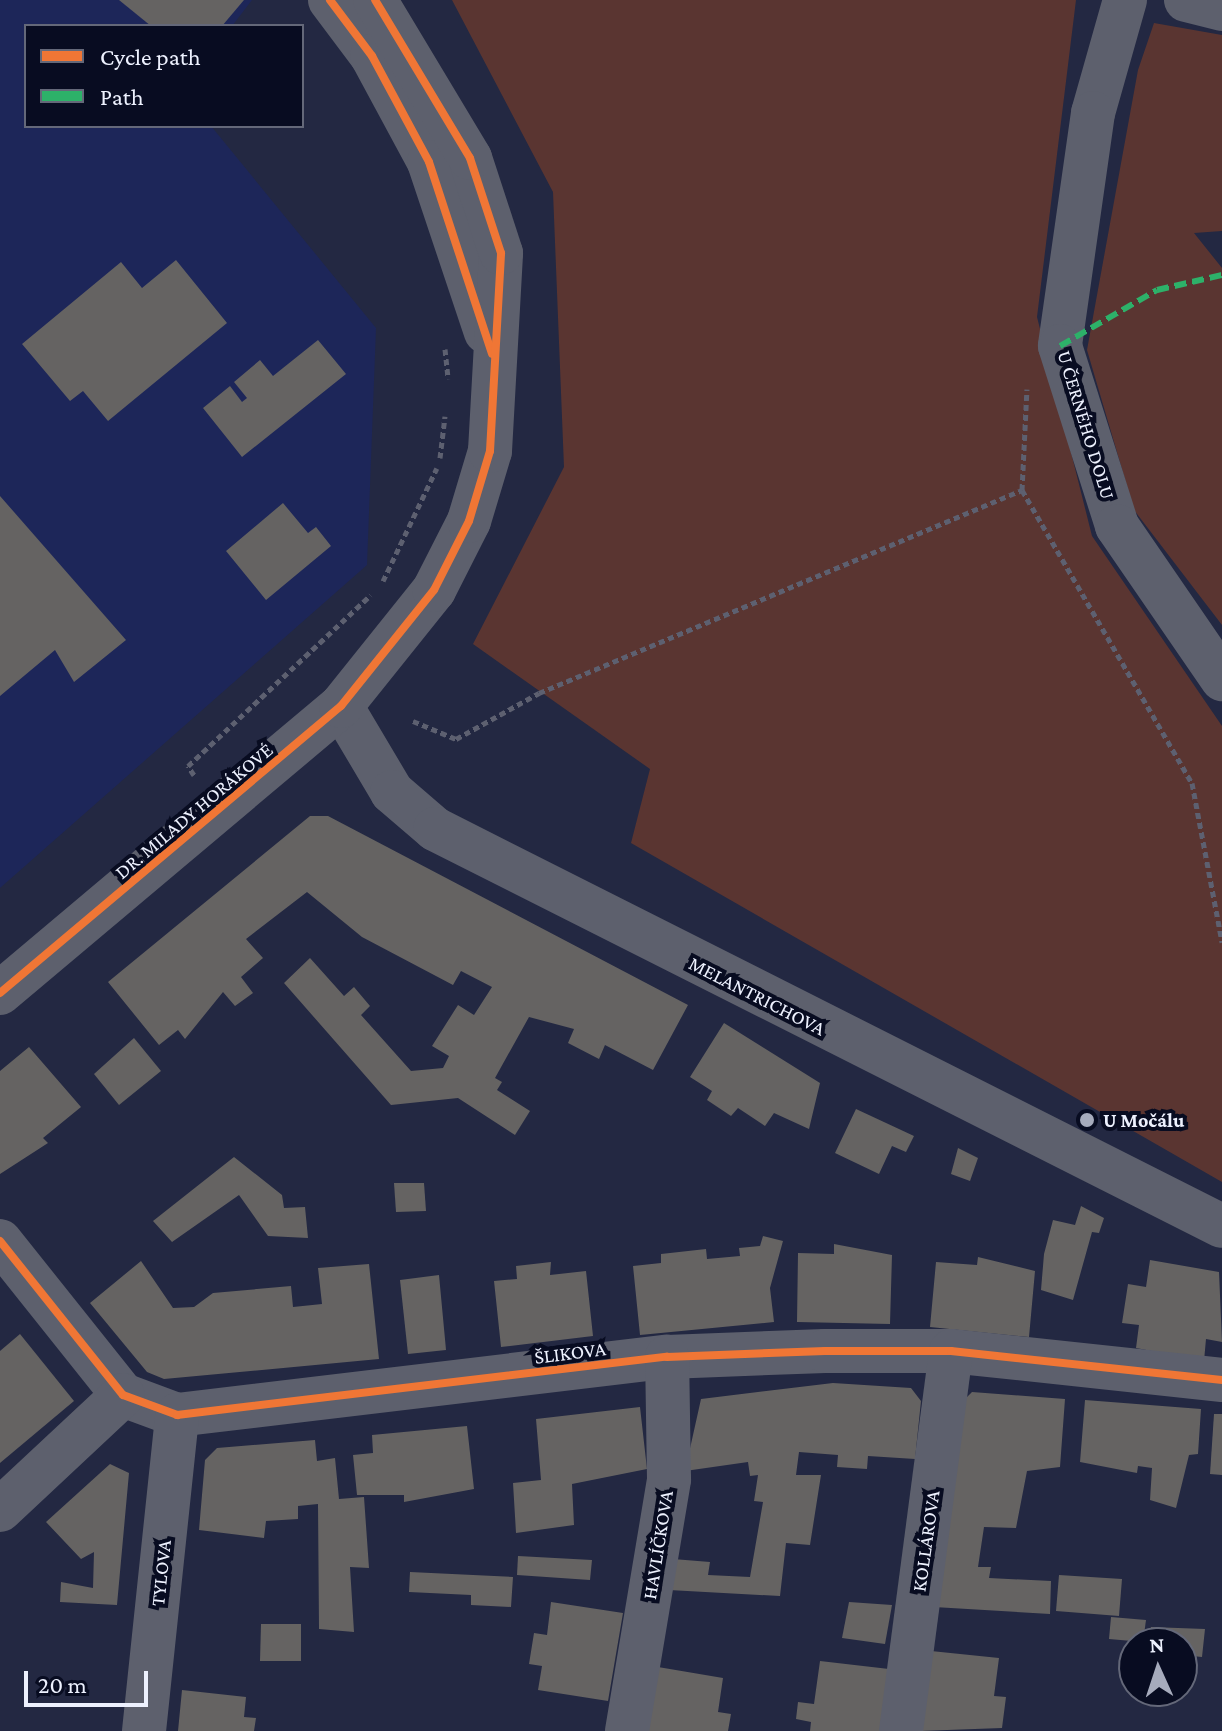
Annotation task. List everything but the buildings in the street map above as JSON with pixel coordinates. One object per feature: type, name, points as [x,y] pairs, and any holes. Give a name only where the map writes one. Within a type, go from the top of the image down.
[{"type":"street","name":"DR. MILADY HORÁKOVÉ","points":[[330,0],[372,56],[429,162],[498,377]]},
{"type":"street","name":"DR. MILADY HORÁKOVÉ","points":[[0,993],[219,812],[341,706],[434,590],[469,521],[490,451],[498,377],[501,253],[470,158],[375,0]]},
{"type":"street","name":"U ČERNÉHO DOLU","points":[[1125,0],[1093,113],[1060,346],[1117,526],[1222,679]]},
{"type":"street","points":[[1186,0],[1222,9]]},
{"type":"street","name":"MELANTRICHOVA","points":[[341,706],[392,792],[435,829],[1222,1226]]},
{"type":"street","points":[[0,1241],[123,1395],[0,1510]]},
{"type":"street","name":"ŠLIKOVA","points":[[123,1395],[177,1415],[667,1357],[951,1351],[1222,1380]]},
{"type":"street","name":"KOLLÁROVA","points":[[901,1731],[951,1351]]},
{"type":"street","name":"HAVLÍČKOVA","points":[[627,1731],[669,1479],[667,1357]]},
{"type":"street","name":"TYLOVA","points":[[144,1731],[177,1415]]},
{"type":"path","points":[[445,342],[449,389]]},
{"type":"path","points":[[1027,379],[1022,490],[1192,783],[1222,942]]},
{"type":"path","points":[[219,812],[188,766],[379,587],[439,462],[447,404]]},
{"type":"path","points":[[413,721],[456,739],[539,693],[1022,490]]},
{"type":"shaded area","points":[[0,0],[252,0],[234,24],[24,24],[24,128],[213,128],[376,328],[367,565],[0,888]]},
{"type":"shaded area","points":[[452,0],[1076,0],[1037,317],[1092,536],[1222,726],[1222,1182],[631,843],[650,769],[473,644],[564,467],[553,192]]},
{"type":"shaded area","points":[[1154,23],[1222,35],[1222,231],[1194,233],[1222,268],[1222,625],[1134,510],[1087,350],[1138,70]]},
{"type":"marked path","points":[[1060,346],[1157,290],[1222,275]]},
{"type":"cycle path","points":[[330,0],[372,56],[429,162],[492,354]]},
{"type":"cycle path","points":[[0,993],[341,706],[434,590],[469,521],[490,451],[501,253],[470,158],[375,0]]},
{"type":"cycle path","points":[[0,1241],[123,1395],[177,1415],[667,1357],[825,1351],[951,1351],[1222,1380]]},
{"type":"place","name":"U Močálu","points":[[1087,1120]]}]
